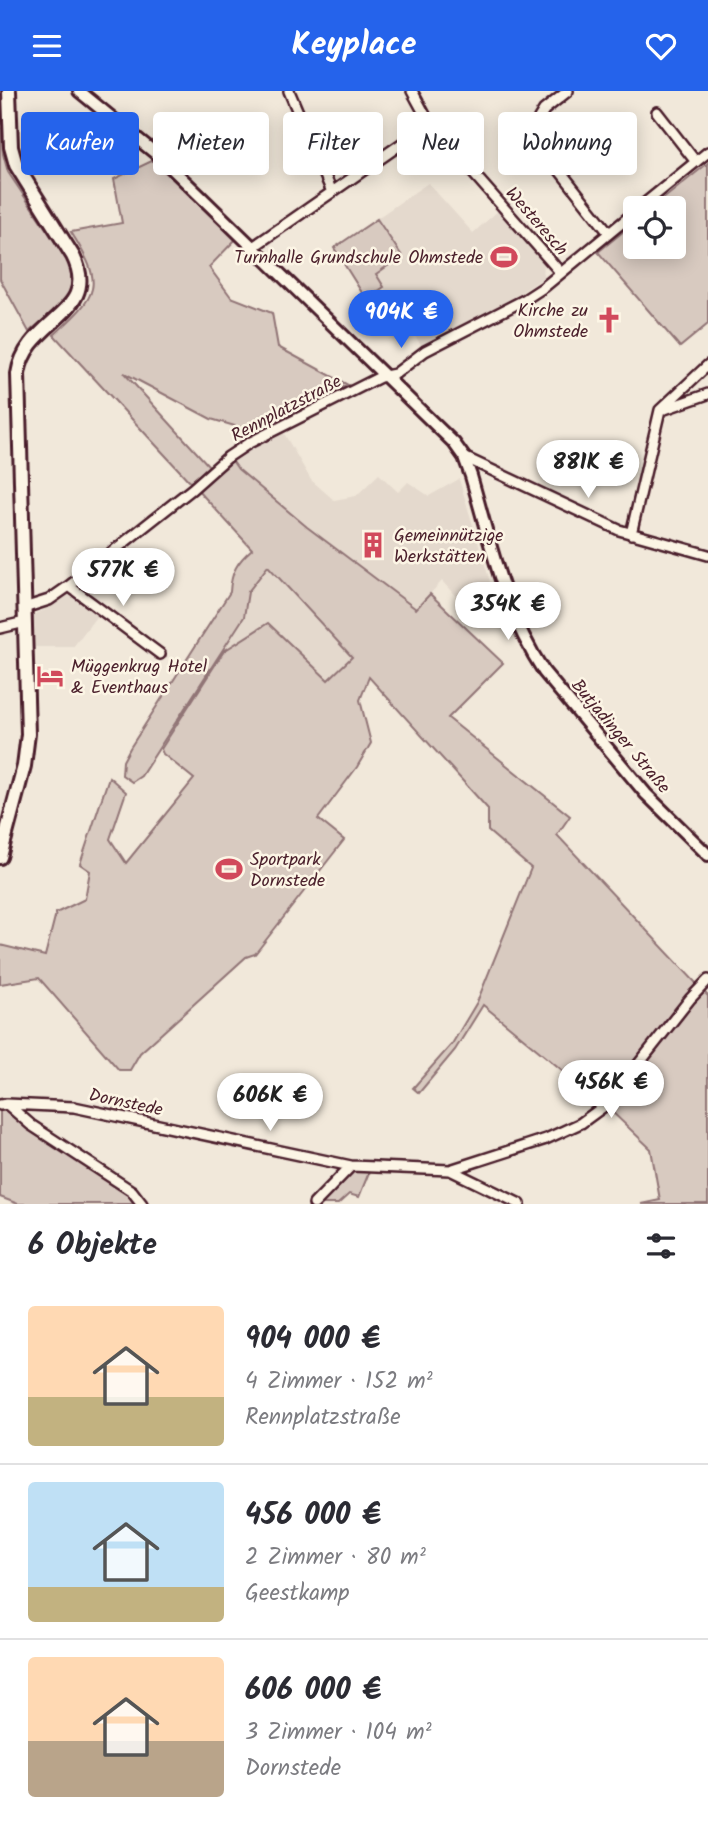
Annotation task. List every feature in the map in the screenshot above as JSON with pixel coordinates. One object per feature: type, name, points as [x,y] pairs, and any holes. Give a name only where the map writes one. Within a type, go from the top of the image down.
[{"type":"main road","points":[[0,857],[26,750],[28,715],[19,366],[32,341],[74,302],[80,282],[73,256],[16,165],[11,147],[9,91]]},
{"type":"street","name":"Butjadinger Straße","points":[[79,91],[160,157],[443,430],[464,457],[510,609],[534,656],[544,672],[646,794],[708,855]]},
{"type":"street","points":[[289,91],[332,192]]},
{"type":"street","name":"Westeresch","points":[[412,91],[423,112]]},
{"type":"street","points":[[569,91],[544,110],[539,118],[536,135],[549,157],[609,233]]},
{"type":"street","points":[[657,112],[696,162]]},
{"type":"street","points":[[253,247],[397,147]]},
{"type":"street","points":[[654,196],[708,152]]},
{"type":"street","name":"Westeresch","points":[[475,175],[561,273]]},
{"type":"street","name":"Rennplatzstraße","points":[[24,608],[49,600],[69,586],[249,443],[380,377],[395,375],[425,351],[513,307],[561,273],[623,222]]},
{"type":"street","points":[[631,534],[660,410],[708,365]]},
{"type":"street","points":[[660,410],[708,394]]},
{"type":"street","points":[[464,457],[631,534],[708,555]]},
{"type":"street","points":[[69,586],[160,654]]},
{"type":"street","points":[[0,628],[25,622]]},
{"type":"street","points":[[450,1170],[546,1139],[581,1123],[607,1104],[708,979]]},
{"type":"street","points":[[3,1104],[132,1191],[142,1204]]},
{"type":"street","name":"Dornstede","points":[[3,1104],[74,1107],[351,1166],[450,1170],[520,1204]]},
{"type":"street","points":[[314,1204],[351,1166]]},
{"type":"shaded area","points":[[0,107],[3,154],[8,172],[67,260],[71,273],[69,294],[56,310],[29,332],[0,279]]},
{"type":"shaded area","points":[[153,160],[153,175],[173,175],[238,237],[209,267],[231,297],[272,313],[278,347],[348,385],[255,432],[211,419],[124,373],[209,466],[191,483],[54,335],[80,309],[92,288],[89,265],[71,232],[122,223],[114,179],[122,175],[139,175],[139,167]]},
{"type":"shaded area","points":[[708,163],[708,324],[680,347],[598,252],[623,232],[623,259],[686,259],[686,196],[667,196]]},
{"type":"shaded area","points":[[428,183],[473,233],[499,210],[544,263],[543,278],[508,301],[421,345],[384,288],[366,299],[334,248]]},
{"type":"shaded area","points":[[377,219],[402,256],[376,274],[384,287],[366,299],[334,248]]},
{"type":"shaded area","points":[[282,430],[311,480],[334,500],[356,496],[379,474],[398,492],[408,482],[429,496],[459,479],[491,585],[460,601],[442,581],[416,609],[307,527],[238,469],[231,459]]},
{"type":"shaded area","points":[[231,459],[238,469],[307,527],[416,609],[430,594],[503,663],[448,718],[570,816],[557,835],[697,984],[601,1102],[483,1005],[455,1050],[419,1093],[413,1088],[452,1044],[477,1002],[531,868],[488,831],[488,809],[369,677],[360,700],[371,743],[357,767],[318,819],[344,840],[255,954],[246,957],[140,1053],[130,1070],[119,1070],[39,978],[0,984],[0,945],[45,956],[56,913],[85,899],[90,871],[80,864],[109,777],[126,792],[110,839],[126,863],[194,779],[163,754],[161,749],[224,651],[268,623],[328,680],[352,657],[268,566],[248,592],[244,617],[141,776],[132,782],[122,775],[123,761],[130,748],[230,592],[233,573],[242,558],[252,549],[197,489]]},
{"type":"shaded area","points":[[268,566],[352,657],[328,680],[268,623],[222,650],[244,617],[248,592]]},
{"type":"shaded area","points":[[71,591],[99,613],[73,647],[35,647],[33,615],[51,607]]},
{"type":"shaded area","points":[[703,991],[708,996],[708,1204],[641,1204],[660,1200],[651,1149],[610,1110]]},
{"type":"shaded area","points":[[6,1107],[30,1130],[130,1194],[137,1204],[18,1204],[0,1197],[0,1108]]},
{"type":"shaded area","points":[[352,1169],[370,1170],[359,1197],[349,1194],[338,1204],[318,1204]]},
{"type":"place","name":"Turnhalle Grundschule Ohmstede","points":[[504,257]]},
{"type":"place","name":"Kirche zu Ohmstede","points":[[609,320]]},
{"type":"place","name":"Gemeinnützige Werkstätten","points":[[373,545]]},
{"type":"place","name":"Müggenkrug Hotel & Eventhaus","points":[[50,676]]},
{"type":"place","name":"Sportpark Dornstede","points":[[229,869]]}]
